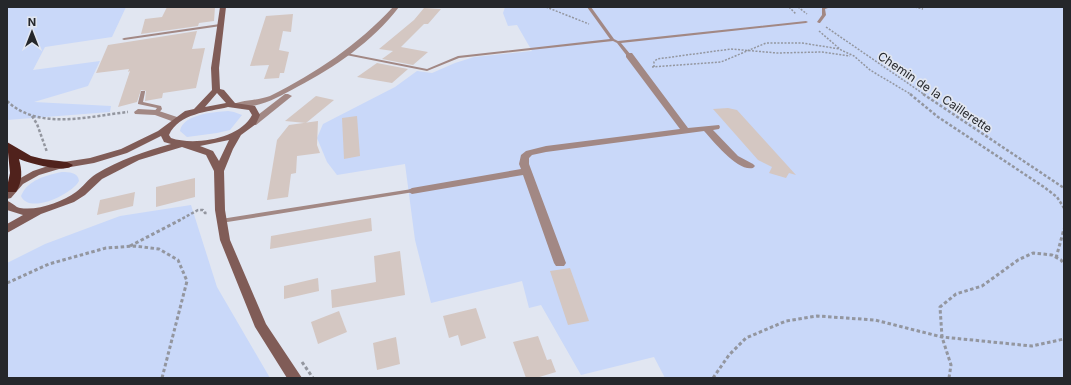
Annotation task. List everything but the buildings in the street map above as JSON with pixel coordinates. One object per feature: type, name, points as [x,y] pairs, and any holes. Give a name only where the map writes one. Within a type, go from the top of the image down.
[{"type":"highway","points":[[10,148],[42,164],[72,165]]},
{"type":"highway","points":[[9,193],[16,179],[17,169],[10,148]]},
{"type":"main road","points":[[198,110],[216,90],[215,68],[223,7]]},
{"type":"main road","points":[[216,90],[222,92],[234,105]]},
{"type":"main road","points":[[7,229],[40,210],[73,198],[87,188],[93,181],[111,169],[125,163],[151,153],[183,144],[210,141],[238,133],[253,123],[256,118],[256,111],[252,108],[234,105],[198,110],[188,113],[176,120],[168,128],[124,151],[36,173],[9,193]]},
{"type":"main road","points":[[168,128],[165,135],[167,140],[210,153],[219,171],[222,221],[225,240],[261,327],[295,378]]},
{"type":"main road","points":[[219,171],[228,149],[238,133]]},
{"type":"main road","points":[[72,165],[86,166],[92,170],[94,175],[93,181]]},
{"type":"main road","points":[[7,204],[10,208],[17,211],[40,210]]},
{"type":"street","points":[[234,105],[261,102],[305,81],[346,54],[379,26],[396,7]]},
{"type":"street","points":[[629,55],[686,131]]},
{"type":"street","points":[[253,123],[302,85],[305,81]]},
{"type":"street","points":[[138,112],[156,113],[176,120]]},
{"type":"street","points":[[560,263],[527,171],[524,157],[529,153],[716,127]]},
{"type":"street","points":[[706,128],[735,158],[750,166]]},
{"type":"street","points":[[412,191],[527,171]]},
{"type":"lane","points":[[589,7],[615,41],[629,55]]},
{"type":"lane","points":[[819,22],[824,15],[822,8],[829,7]]},
{"type":"lane","points":[[346,54],[427,70],[458,57],[806,22]]},
{"type":"lane","points":[[159,37],[220,27]]},
{"type":"lane","points":[[124,39],[220,27]]},
{"type":"lane","points":[[142,92],[140,103],[159,107],[160,109],[156,113]]},
{"type":"lane","points":[[222,221],[412,191]]},
{"type":"path","points":[[546,7],[607,31]]},
{"type":"path","name":"Chemin de la Caillerette","points":[[798,7],[982,135],[1064,188]]},
{"type":"path","points":[[915,7],[923,9]]},
{"type":"path","points":[[820,31],[841,50]]},
{"type":"path","points":[[638,68],[721,62],[730,60],[747,50],[766,43],[776,42],[802,43],[841,50],[854,56],[870,70],[919,100],[938,117],[1044,187],[1057,197],[1064,208]]},
{"type":"path","points":[[654,67],[654,62],[657,59],[668,56],[713,50],[747,50],[777,53],[822,52],[854,56]]},
{"type":"path","points":[[7,101],[18,110],[31,116],[61,117],[138,112]]},
{"type":"path","points":[[31,116],[37,124],[47,153],[47,158]]},
{"type":"path","points":[[130,246],[198,210],[203,210],[205,213],[210,212]]},
{"type":"path","points":[[1056,258],[1064,230]]},
{"type":"path","points":[[7,283],[26,272],[80,253],[130,246],[155,249],[172,255],[185,270],[187,281],[162,378]]},
{"type":"path","points":[[949,378],[951,365],[942,337],[940,307],[956,294],[982,286],[1018,260],[1033,253],[1056,258],[1064,264]]},
{"type":"path","points":[[713,378],[729,355],[746,338],[786,321],[809,317],[850,317],[876,320],[942,337],[1032,346],[1064,339]]},
{"type":"path","points":[[300,359],[313,378]]},
{"type":"shaded area","points":[[7,7],[126,7],[112,37],[45,47],[33,70],[100,61],[88,86],[34,102],[111,106],[110,112],[7,120]]},
{"type":"shaded area","points":[[505,7],[1064,7],[1064,378],[665,378],[654,357],[581,375],[541,305],[529,308],[522,281],[431,303],[415,240],[405,164],[337,175],[327,162],[317,138],[323,124],[395,87],[417,71],[432,73],[474,57],[532,51],[517,25],[508,26],[503,13]]},
{"type":"shaded area","points":[[228,111],[242,115],[230,130],[187,137],[180,131],[182,125],[193,117],[207,113]]},
{"type":"shaded area","points":[[62,172],[70,172],[75,174],[79,181],[68,192],[41,203],[32,204],[21,196],[28,186],[38,179]]},
{"type":"shaded area","points":[[191,205],[217,287],[270,378],[7,378],[7,263],[45,244],[120,216]]}]
